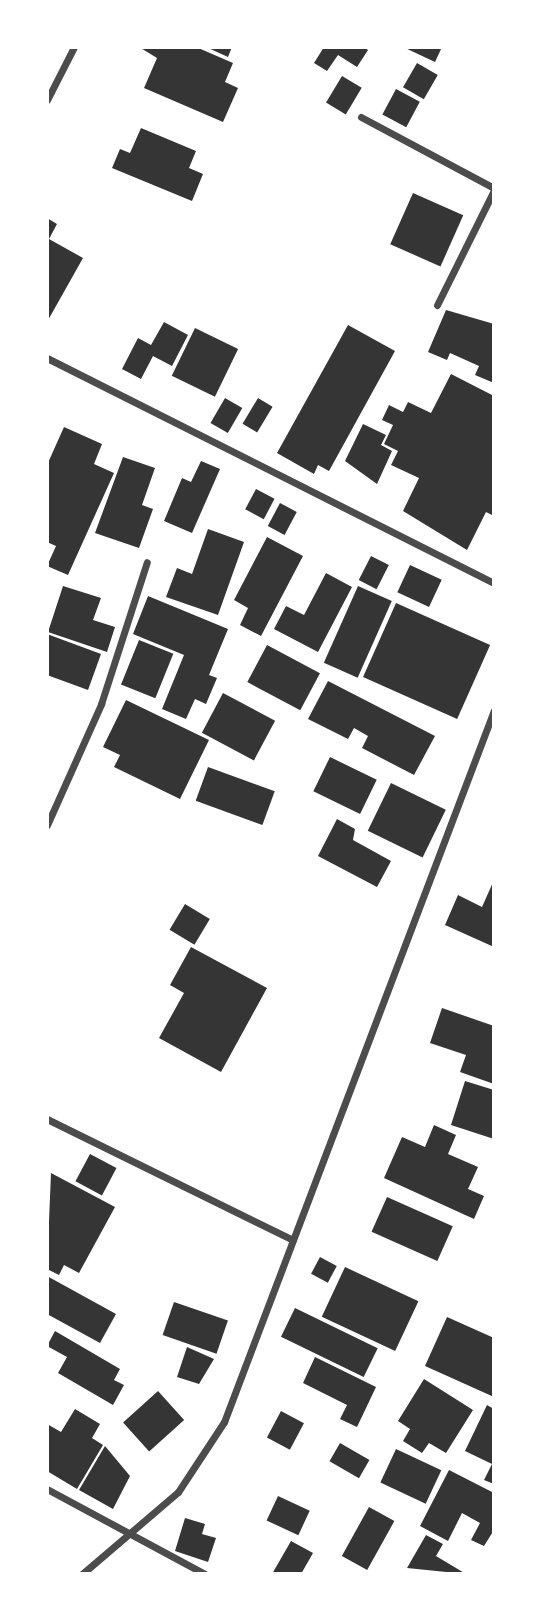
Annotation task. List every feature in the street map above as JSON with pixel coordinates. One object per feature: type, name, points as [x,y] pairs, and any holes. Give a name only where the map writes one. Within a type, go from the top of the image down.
[{"type":"street","points":[[47,100],[74,47]]},
{"type":"street","points":[[361,117],[494,189],[437,305]]},
{"type":"street","points":[[47,358],[494,583]]},
{"type":"street","points":[[47,825],[101,704],[147,562]]},
{"type":"street","points":[[82,1574],[134,1536],[200,1465],[224,1422],[494,710]]},
{"type":"street","points":[[47,1119],[293,1240]]},
{"type":"street","points":[[47,1489],[205,1574]]},
{"type":"building","points":[[139,47],[196,47],[233,63],[225,82],[238,88],[223,122],[144,88],[157,58]]},
{"type":"building","points":[[206,47],[232,47],[228,57]]},
{"type":"building","points":[[324,47],[364,47],[368,50],[357,67],[338,55],[327,71],[314,63]]},
{"type":"building","points":[[403,47],[442,47],[435,62]]},
{"type":"building","points":[[417,63],[438,75],[424,99],[403,87]]},
{"type":"building","points":[[342,76],[362,88],[346,114],[326,103]]},
{"type":"building","points":[[396,89],[420,102],[406,127],[382,115]]},
{"type":"building","points":[[141,128],[196,151],[189,168],[203,174],[192,201],[112,168],[120,149],[130,153]]},
{"type":"building","points":[[413,193],[463,215],[440,267],[390,244]]},
{"type":"building","points":[[47,218],[57,224],[49,239],[83,258],[47,322]]},
{"type":"building","points":[[446,310],[494,324],[494,383],[475,375],[479,366],[450,353],[447,360],[428,352]]},
{"type":"building","points":[[164,322],[188,335],[172,366],[153,356],[141,379],[122,369],[138,338],[151,345]]},
{"type":"building","points":[[348,325],[395,351],[329,471],[318,465],[314,474],[277,453]]},
{"type":"building","points":[[195,328],[238,349],[215,397],[172,376]]},
{"type":"building","points":[[451,374],[494,396],[494,516],[486,512],[467,550],[403,511],[419,478],[391,465],[398,451],[384,444],[393,425],[382,420],[389,405],[403,412],[408,402],[431,413]]},
{"type":"building","points":[[225,398],[242,408],[228,433],[210,423]]},
{"type":"building","points":[[258,398],[273,407],[257,432],[243,424]]},
{"type":"building","points":[[363,424],[386,435],[381,445],[392,451],[377,484],[345,461]]},
{"type":"building","points":[[64,427],[102,444],[94,464],[114,473],[68,575],[47,566],[56,546],[47,542],[47,465]]},
{"type":"building","points":[[123,457],[155,468],[142,505],[153,509],[139,548],[95,533]]},
{"type":"building","points":[[201,461],[220,469],[192,533],[164,521],[182,478],[191,482]]},
{"type":"building","points":[[256,489],[275,499],[264,519],[245,509]]},
{"type":"building","points":[[280,503],[297,512],[285,535],[268,526]]},
{"type":"building","points":[[208,529],[244,542],[218,615],[166,597],[177,568],[192,574]]},
{"type":"building","points":[[267,537],[303,556],[261,636],[240,625],[248,608],[234,600]]},
{"type":"building","points":[[371,556],[389,565],[377,589],[359,580]]},
{"type":"building","points":[[410,565],[442,580],[429,607],[397,592]]},
{"type":"building","points":[[326,573],[352,587],[318,652],[274,629],[286,606],[304,615]]},
{"type":"building","points":[[63,586],[101,598],[93,620],[115,627],[107,652],[48,632]]},
{"type":"building","points":[[358,586],[392,601],[358,678],[324,663]]},
{"type":"building","points":[[148,596],[228,629],[209,675],[217,678],[206,704],[195,699],[186,719],[162,709],[184,655],[133,634]]},
{"type":"building","points":[[396,603],[490,645],[457,719],[363,677]]},
{"type":"building","points":[[47,634],[101,654],[88,690],[47,675]]},
{"type":"building","points":[[139,640],[173,654],[155,698],[121,685]]},
{"type":"building","points":[[267,645],[320,673],[300,710],[247,682]]},
{"type":"building","points":[[328,681],[435,736],[414,775],[362,748],[368,736],[354,728],[348,739],[308,719]]},
{"type":"building","points":[[223,693],[275,721],[254,760],[202,733]]},
{"type":"building","points":[[126,700],[209,740],[180,799],[114,767],[120,755],[103,747]]},
{"type":"building","points":[[330,757],[377,780],[360,814],[313,791]]},
{"type":"building","points":[[208,767],[275,791],[262,825],[196,801]]},
{"type":"building","points":[[391,783],[446,810],[423,857],[368,831]]},
{"type":"building","points":[[337,819],[355,829],[353,840],[391,861],[377,887],[318,856]]},
{"type":"building","points":[[494,880],[494,947],[445,925],[458,895],[482,907]]},
{"type":"building","points":[[185,904],[210,919],[194,945],[170,930]]},
{"type":"building","points":[[191,947],[267,988],[221,1072],[159,1038],[184,993],[170,985]]},
{"type":"building","points":[[442,1008],[494,1026],[494,1084],[460,1072],[466,1055],[430,1043]]},
{"type":"building","points":[[465,1081],[494,1090],[494,1139],[451,1125]]},
{"type":"building","points":[[434,1125],[456,1135],[448,1154],[478,1167],[468,1189],[484,1196],[474,1219],[384,1178],[402,1137],[425,1147]]},
{"type":"building","points":[[90,1154],[116,1168],[102,1195],[75,1181]]},
{"type":"building","points":[[51,1173],[115,1207],[79,1273],[64,1265],[59,1275],[47,1269]]},
{"type":"building","points":[[387,1197],[453,1226],[437,1261],[372,1232]]},
{"type":"building","points":[[320,1257],[337,1266],[328,1283],[311,1274]]},
{"type":"building","points":[[345,1267],[418,1301],[395,1351],[322,1317]]},
{"type":"building","points":[[47,1276],[116,1314],[100,1343],[47,1314]]},
{"type":"building","points":[[174,1302],[228,1321],[216,1354],[163,1335]]},
{"type":"building","points":[[295,1308],[378,1348],[364,1377],[281,1337]]},
{"type":"building","points":[[447,1317],[494,1338],[494,1397],[425,1366]]},
{"type":"building","points":[[55,1331],[120,1369],[114,1380],[124,1385],[113,1405],[58,1373],[67,1357],[47,1346]]},
{"type":"building","points":[[187,1347],[214,1359],[199,1384],[177,1377]]},
{"type":"building","points":[[315,1357],[376,1387],[357,1427],[340,1419],[347,1405],[303,1383]]},
{"type":"building","points":[[424,1379],[473,1410],[446,1453],[429,1443],[422,1453],[403,1441],[410,1429],[398,1421]]},
{"type":"building","points":[[158,1391],[184,1420],[149,1451],[123,1422]]},
{"type":"building","points":[[487,1405],[494,1409],[494,1484],[484,1480],[492,1464],[465,1451]]},
{"type":"building","points":[[75,1409],[100,1424],[92,1438],[103,1445],[77,1489],[47,1471],[47,1424],[61,1432]]},
{"type":"building","points":[[281,1411],[304,1423],[290,1450],[267,1437]]},
{"type":"building","points":[[340,1443],[369,1460],[359,1478],[330,1461]]},
{"type":"building","points":[[105,1446],[130,1476],[113,1509],[79,1490]]},
{"type":"building","points":[[396,1449],[441,1470],[426,1504],[380,1483]]},
{"type":"building","points":[[449,1470],[494,1493],[494,1530],[484,1546],[471,1540],[480,1523],[462,1513],[448,1541],[420,1526]]},
{"type":"building","points":[[278,1496],[310,1511],[298,1535],[267,1520]]},
{"type":"building","points":[[369,1507],[394,1521],[367,1570],[342,1556]]},
{"type":"building","points":[[185,1518],[205,1524],[202,1534],[216,1538],[208,1562],[175,1551]]},
{"type":"building","points":[[426,1535],[443,1544],[436,1556],[466,1574],[407,1568]]},
{"type":"building","points":[[291,1541],[313,1553],[301,1574],[272,1574]]}]
